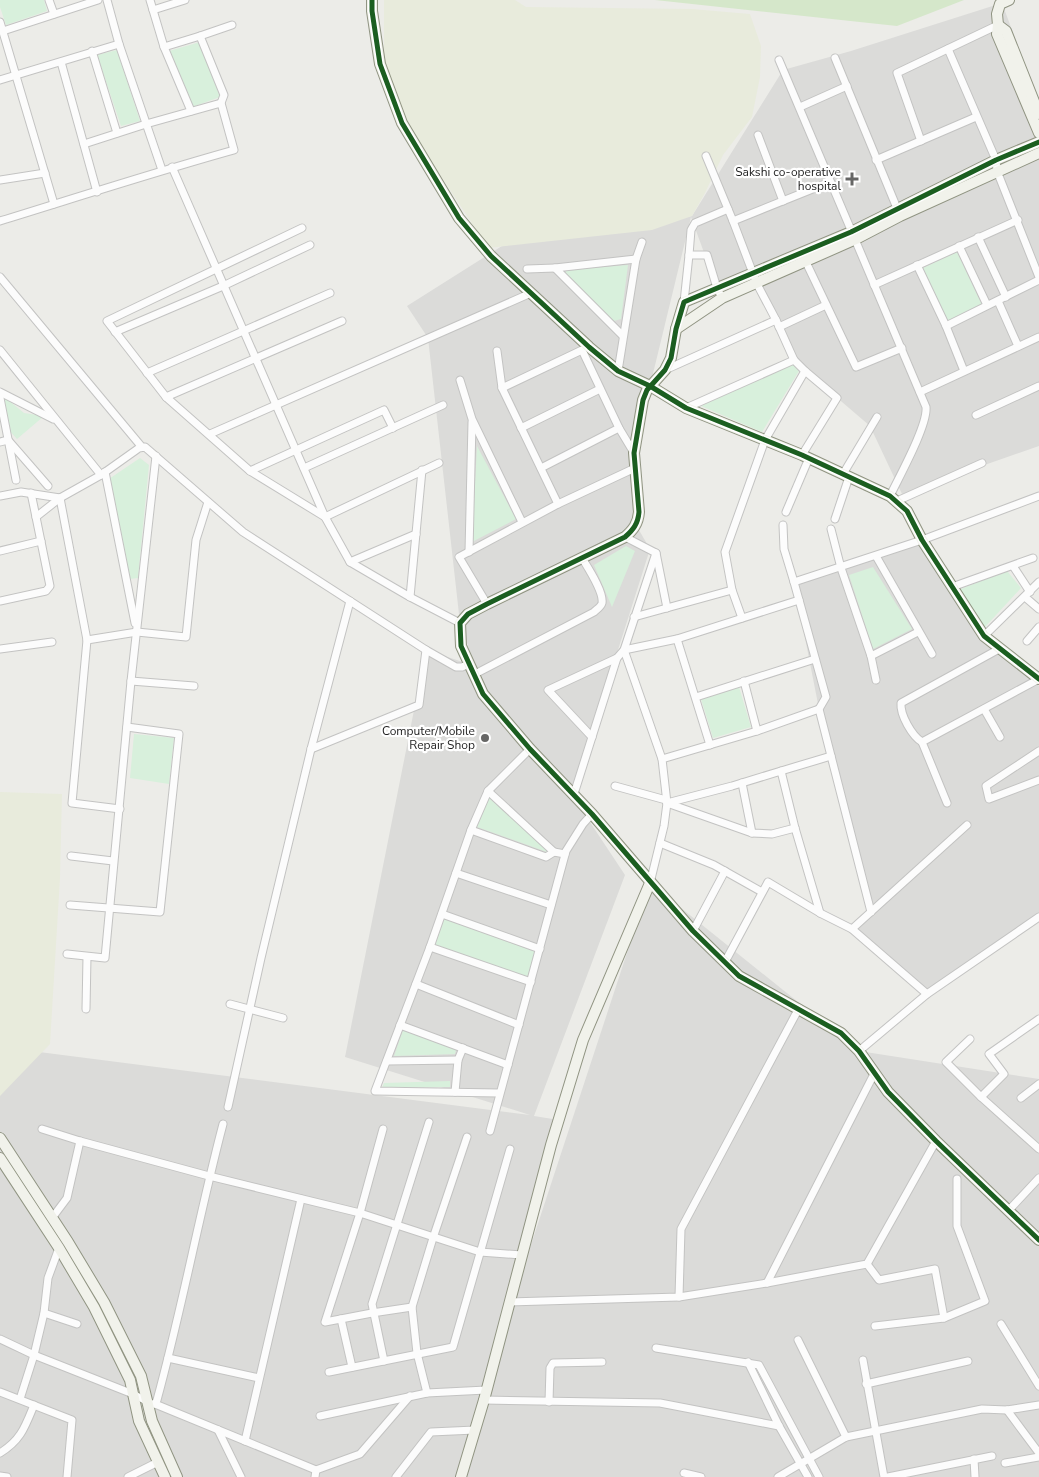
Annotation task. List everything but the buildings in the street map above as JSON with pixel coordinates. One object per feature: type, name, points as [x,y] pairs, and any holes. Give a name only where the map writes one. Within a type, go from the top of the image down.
[{"type":"street","points":[[49,0],[54,14]]},
{"type":"street","points":[[3,31],[98,0]]},
{"type":"street","points":[[107,0],[118,44],[162,170]]},
{"type":"street","points":[[150,0],[164,47],[190,111]]},
{"type":"street","points":[[153,10],[185,0]]},
{"type":"street","points":[[372,0],[380,64],[402,123],[460,218],[491,256],[531,293],[585,349],[618,372],[650,386],[686,408],[805,457],[893,498],[907,511],[922,540],[984,636],[1039,679],[922,742]]},
{"type":"street","points":[[1009,0],[1000,4],[998,8],[997,34],[1039,133]]},
{"type":"street","points":[[0,22],[54,204]]},
{"type":"street","points":[[164,47],[232,24]]},
{"type":"street","points":[[921,142],[897,73],[998,25]]},
{"type":"street","points":[[998,25],[1006,31],[1039,114]]},
{"type":"street","points":[[0,221],[162,170],[234,150],[221,103],[224,95],[200,36]]},
{"type":"street","points":[[0,80],[118,44]]},
{"type":"street","points":[[946,326],[1006,297],[1039,278],[1018,220],[997,171],[996,160],[948,49]]},
{"type":"street","points":[[92,51],[117,133]]},
{"type":"street","points":[[835,58],[898,212]]},
{"type":"street","points":[[779,60],[926,407],[926,418],[893,498]]},
{"type":"street","points":[[61,62],[97,192]]},
{"type":"street","points":[[800,107],[847,86]]},
{"type":"street","points":[[84,144],[221,103]]},
{"type":"street","points":[[876,160],[976,117]]},
{"type":"street","points":[[758,135],[783,201]]},
{"type":"street","points":[[684,302],[720,293],[805,260],[996,160],[1039,142]]},
{"type":"street","points":[[898,212],[1039,153]]},
{"type":"street","points":[[706,156],[755,279],[794,360],[836,398],[805,457],[786,512]]},
{"type":"street","points":[[172,167],[325,516],[350,562],[410,598],[460,623]]},
{"type":"street","points":[[0,180],[45,173]]},
{"type":"street","points":[[733,221],[830,182]]},
{"type":"street","points":[[728,208],[695,222],[691,230],[684,302],[676,328],[671,358],[665,370],[650,386],[643,400],[634,453],[638,520],[631,532],[625,537],[468,614],[460,623],[462,646],[482,694],[530,749],[592,814],[692,931],[739,976],[841,1032],[859,1051],[888,1092],[1039,1240]]},
{"type":"street","points":[[874,285],[1018,220]]},
{"type":"street","points":[[302,228],[107,321],[166,397],[250,471],[325,516]]},
{"type":"street","points":[[755,279],[853,236]]},
{"type":"street","points":[[978,237],[1006,297]]},
{"type":"street","points":[[618,372],[636,260],[642,242]]},
{"type":"street","points":[[115,332],[223,286],[310,245]]},
{"type":"street","points":[[959,246],[987,305]]},
{"type":"street","points":[[689,255],[707,255],[720,293]]},
{"type":"street","points":[[527,269],[636,260]]},
{"type":"street","points":[[805,260],[856,367],[902,348]]},
{"type":"street","points":[[917,265],[946,326],[964,371]]},
{"type":"street","points":[[555,268],[623,336]]},
{"type":"street","points":[[1,281],[142,446],[156,456],[242,532],[426,650],[456,667],[462,668],[469,664]]},
{"type":"street","points":[[147,373],[330,293]]},
{"type":"street","points":[[210,434],[531,293]]},
{"type":"street","points":[[676,328],[720,293]]},
{"type":"street","points":[[998,300],[1018,346]]},
{"type":"street","points":[[665,370],[826,305]]},
{"type":"street","points":[[166,397],[342,321]]},
{"type":"street","points":[[920,392],[1039,338]]},
{"type":"street","points":[[502,388],[585,349]]},
{"type":"street","points":[[585,349],[600,389],[619,428],[634,453]]},
{"type":"street","points":[[0,350],[56,420],[103,473],[137,632]]},
{"type":"street","points":[[497,351],[502,388],[558,504]]},
{"type":"street","points":[[686,408],[794,360]]},
{"type":"street","points":[[742,618],[732,590],[725,552],[765,440],[805,371]]},
{"type":"street","points":[[460,380],[472,420],[522,522]]},
{"type":"street","points":[[976,415],[1039,386]]},
{"type":"street","points":[[521,428],[600,389]]},
{"type":"street","points":[[0,392],[56,420]]},
{"type":"street","points":[[0,398],[16,480]]},
{"type":"street","points":[[304,468],[443,405]]},
{"type":"street","points":[[250,471],[384,410],[393,428]]},
{"type":"street","points":[[835,519],[846,475],[877,417]]},
{"type":"street","points":[[469,552],[472,420]]},
{"type":"street","points":[[541,468],[619,428]]},
{"type":"street","points":[[0,442],[8,440]]},
{"type":"street","points":[[8,440],[48,486]]},
{"type":"street","points":[[36,517],[60,498],[103,473],[142,446]]},
{"type":"street","points":[[66,954],[105,958],[131,681],[156,456]]},
{"type":"street","points":[[325,516],[440,463]]},
{"type":"street","points":[[893,498],[982,463]]},
{"type":"street","points":[[487,604],[459,557],[522,522],[635,468]]},
{"type":"street","points":[[410,598],[422,470]]},
{"type":"street","points":[[0,496],[16,492],[60,498]]},
{"type":"street","points":[[0,601],[46,591],[49,588],[31,493]]},
{"type":"street","points":[[794,582],[922,540],[1039,496]]},
{"type":"street","points":[[60,498],[88,640],[72,803],[120,809]]},
{"type":"street","points":[[88,640],[137,632],[186,637],[196,540],[208,502]]},
{"type":"street","points":[[783,525],[784,549],[826,697],[820,709],[871,912]]},
{"type":"street","points":[[830,529],[841,568],[871,656],[876,680]]},
{"type":"street","points":[[350,562],[416,534]]},
{"type":"street","points":[[625,537],[656,553]]},
{"type":"street","points":[[0,551],[41,541]]},
{"type":"street","points":[[656,553],[667,608]]},
{"type":"street","points":[[574,794],[617,658],[624,650],[656,553]]},
{"type":"street","points":[[876,556],[932,654]]},
{"type":"street","points":[[475,674],[599,608],[602,603],[601,594],[582,558]]},
{"type":"street","points":[[952,587],[1033,558]]},
{"type":"street","points":[[1013,566],[1028,595],[1039,609]]},
{"type":"street","points":[[984,636],[1028,595],[1039,582]]},
{"type":"street","points":[[634,617],[732,590]]},
{"type":"street","points":[[228,1107],[261,958],[311,749],[350,600]]},
{"type":"street","points":[[624,650],[677,639],[799,600]]},
{"type":"street","points":[[1027,641],[1039,628]]},
{"type":"street","points":[[871,656],[918,632]]},
{"type":"street","points":[[677,639],[710,745]]},
{"type":"street","points":[[0,649],[52,642]]},
{"type":"street","points":[[947,803],[922,742],[914,736],[903,714],[901,703],[999,649]]},
{"type":"street","points":[[311,749],[419,705],[426,650]]},
{"type":"street","points":[[461,1477],[485,1395],[551,1145],[583,1040],[650,883],[664,826],[666,801],[662,759],[624,650]]},
{"type":"street","points":[[592,738],[548,690],[617,658]]},
{"type":"street","points":[[696,697],[815,659]]},
{"type":"street","points":[[131,681],[194,686]]},
{"type":"street","points":[[744,681],[757,731]]},
{"type":"street","points":[[662,759],[757,731],[820,709]]},
{"type":"street","points":[[984,709],[1000,737]]},
{"type":"street","points":[[70,905],[160,912],[179,734],[127,727]]},
{"type":"street","points":[[499,1093],[375,1092],[488,791],[530,749]]},
{"type":"street","points":[[1039,751],[986,786],[989,799],[1039,780]]},
{"type":"street","points":[[666,801],[742,783],[831,756]]},
{"type":"street","points":[[781,771],[820,914]]},
{"type":"street","points":[[742,783],[752,833]]},
{"type":"street","points":[[615,786],[666,801],[752,833],[772,834],[795,828]]},
{"type":"street","points":[[488,791],[554,852],[565,854]]},
{"type":"street","points":[[490,1131],[565,854],[583,824],[592,814]]},
{"type":"street","points":[[852,929],[967,826]]},
{"type":"street","points":[[472,830],[546,857],[554,852]]},
{"type":"street","points":[[660,843],[714,865],[762,892]]},
{"type":"street","points":[[71,856],[113,861]]},
{"type":"street","points":[[692,931],[725,871]]},
{"type":"street","points":[[456,872],[552,906]]},
{"type":"street","points":[[725,962],[768,882],[820,914],[852,929],[927,994]]},
{"type":"street","points":[[442,914],[540,949]]},
{"type":"street","points":[[859,1051],[927,994],[1039,917]]},
{"type":"street","points":[[430,947],[531,982]]},
{"type":"street","points":[[86,1009],[87,956]]},
{"type":"street","points":[[416,984],[519,1024]]},
{"type":"street","points":[[230,1004],[283,1018]]},
{"type":"street","points":[[679,1297],[681,1229],[799,1008]]},
{"type":"street","points":[[980,1097],[1004,1074],[989,1054],[1039,1019]]},
{"type":"street","points":[[400,1025],[508,1065]]},
{"type":"street","points":[[970,1039],[946,1062],[980,1097],[1039,1149]]},
{"type":"street","points":[[455,1092],[458,1060],[463,1048]]},
{"type":"street","points":[[387,1061],[458,1060]]},
{"type":"street","points":[[767,1283],[875,1072]]},
{"type":"street","points":[[1021,1098],[1039,1084]]},
{"type":"street","points":[[384,1361],[372,1312],[372,1304],[429,1122]]},
{"type":"street","points":[[151,1403],[157,1400],[168,1358],[223,1124]]},
{"type":"street","points":[[42,1129],[210,1176],[360,1213],[395,1226],[480,1252],[522,1255]]},
{"type":"street","points":[[384,1129],[360,1213],[324,1322],[372,1312],[412,1307]]},
{"type":"street","points":[[427,1393],[417,1353],[412,1307],[467,1137]]},
{"type":"street","points":[[0,1138],[104,1302],[141,1376],[151,1403],[152,1421],[177,1477]]},
{"type":"street","points":[[52,1218],[66,1198],[80,1141]]},
{"type":"street","points":[[509,1302],[679,1297],[767,1283],[866,1264],[936,1141]]},
{"type":"street","points":[[329,1372],[453,1347],[510,1149]]},
{"type":"street","points":[[0,1158],[59,1248],[94,1307],[130,1380],[139,1421],[165,1477]]},
{"type":"street","points":[[1010,1210],[1039,1178]]},
{"type":"street","points":[[875,1326],[944,1318],[985,1301],[957,1226],[957,1179]]},
{"type":"street","points":[[245,1441],[301,1199]]},
{"type":"street","points":[[20,1399],[34,1355],[44,1313],[48,1278],[59,1248]]},
{"type":"street","points":[[866,1264],[879,1280],[935,1269],[944,1318]]},
{"type":"street","points":[[44,1313],[77,1324]]},
{"type":"street","points":[[341,1319],[352,1367]]},
{"type":"street","points":[[1001,1324],[1039,1386]]},
{"type":"street","points":[[0,1339],[34,1355],[134,1394],[151,1403],[245,1441],[316,1473],[360,1454],[410,1396]]},
{"type":"street","points":[[798,1340],[846,1436]]},
{"type":"street","points":[[656,1348],[759,1364],[819,1477]]},
{"type":"street","points":[[168,1358],[259,1378]]},
{"type":"street","points":[[863,1360],[884,1477]]},
{"type":"street","points":[[866,1384],[968,1361]]},
{"type":"street","points":[[549,1402],[550,1368],[553,1363],[602,1362]]},
{"type":"street","points":[[748,1362],[779,1426],[808,1477]]},
{"type":"street","points":[[0,1392],[72,1420],[66,1477]]},
{"type":"street","points":[[320,1416],[427,1393],[485,1395],[549,1402],[660,1403],[779,1426]]},
{"type":"street","points":[[0,1454],[19,1438],[34,1405]]},
{"type":"street","points":[[778,1477],[846,1436],[982,1409],[1007,1410],[1039,1405]]},
{"type":"street","points":[[1007,1410],[1039,1453]]},
{"type":"street","points":[[218,1430],[241,1477]]},
{"type":"street","points":[[396,1477],[431,1432],[475,1430]]},
{"type":"street","points":[[888,1477],[992,1456]]},
{"type":"street","points":[[1005,1463],[1039,1457]]},
{"type":"street","points":[[974,1459],[975,1477]]},
{"type":"street","points":[[128,1477],[158,1462]]},
{"type":"street","points":[[403,1477],[406,1465]]},
{"type":"street","points":[[684,1473],[701,1477]]},
{"type":"street","points":[[0,1476],[7,1477]]},
{"type":"shaded area","points":[[384,0],[515,0],[526,7],[692,9],[750,14],[761,46],[760,77],[752,117],[723,155],[692,216],[652,230],[488,248],[404,116],[384,60]]},
{"type":"shaded area","points":[[1002,3],[1039,103],[1039,446],[902,494],[870,426],[793,360],[753,274],[717,288],[691,217],[650,386],[641,400],[636,525],[650,549],[572,795],[625,875],[534,1116],[559,1120],[503,1330],[650,883],[859,1051],[1039,1079],[1039,1477],[0,1477],[0,1047],[530,1115],[345,1057],[426,650],[469,664],[478,675],[460,623],[428,338],[407,306],[502,246],[692,216],[783,70],[851,51]]},
{"type":"shaded area","points":[[922,540],[993,645],[1039,686],[1039,917],[927,995],[852,929],[871,912],[819,709],[794,582]]},
{"type":"shaded area","points":[[0,792],[62,794],[60,878],[50,1044],[0,1096]]},
{"type":"green space","points":[[0,0],[44,0],[47,11],[6,25],[0,7]]},
{"type":"green space","points":[[655,0],[964,0],[897,26]]},
{"type":"green space","points":[[200,42],[220,97],[192,107],[169,51]]},
{"type":"green space","points":[[117,50],[140,121],[121,126],[97,55]]},
{"type":"green space","points":[[957,252],[982,305],[947,322],[923,268]]},
{"type":"green space","points":[[628,265],[621,319],[614,321],[565,273],[567,270]]},
{"type":"green space","points":[[793,364],[799,371],[762,432],[701,406]]},
{"type":"green space","points":[[3,396],[24,413],[44,416],[17,439],[8,429]]},
{"type":"green space","points":[[477,446],[516,519],[472,542]]},
{"type":"green space","points":[[140,458],[149,465],[138,578],[130,579],[106,481]]},
{"type":"green space","points":[[626,546],[635,551],[612,607],[594,565]]},
{"type":"green space","points":[[873,567],[912,629],[873,649],[849,575]]},
{"type":"green space","points":[[1007,571],[1021,588],[984,628],[958,590]]},
{"type":"green space","points":[[739,687],[751,727],[713,738],[701,699]]},
{"type":"green space","points":[[134,734],[174,738],[169,784],[130,778]]},
{"type":"green space","points":[[489,798],[549,848],[547,852],[477,827]]},
{"type":"green space","points":[[444,919],[536,952],[527,977],[435,945]]},
{"type":"green space","points":[[403,1030],[456,1050],[455,1054],[394,1056]]},
{"type":"green space","points":[[450,1081],[450,1087],[382,1088],[384,1083]]},
{"type":"cycle path","points":[[372,0],[380,64],[402,123],[459,218],[491,256],[589,347],[618,371],[650,386],[686,408],[802,455],[890,496],[907,511],[922,540],[984,636],[1039,679]]},
{"type":"cycle path","points":[[1039,142],[996,160],[851,232],[684,302],[676,329],[671,358],[665,370],[647,390],[643,400],[634,453],[639,512],[638,520],[633,529],[625,537],[468,614],[460,623],[461,646],[483,694],[530,749],[592,814],[693,931],[739,976],[841,1033],[859,1051],[888,1092],[1039,1240]]},
{"type":"place","name":"Sakshi co-operative hospital","points":[[852,179]]},
{"type":"place","name":"Computer/Mobile Repair Shop","points":[[485,738]]}]
